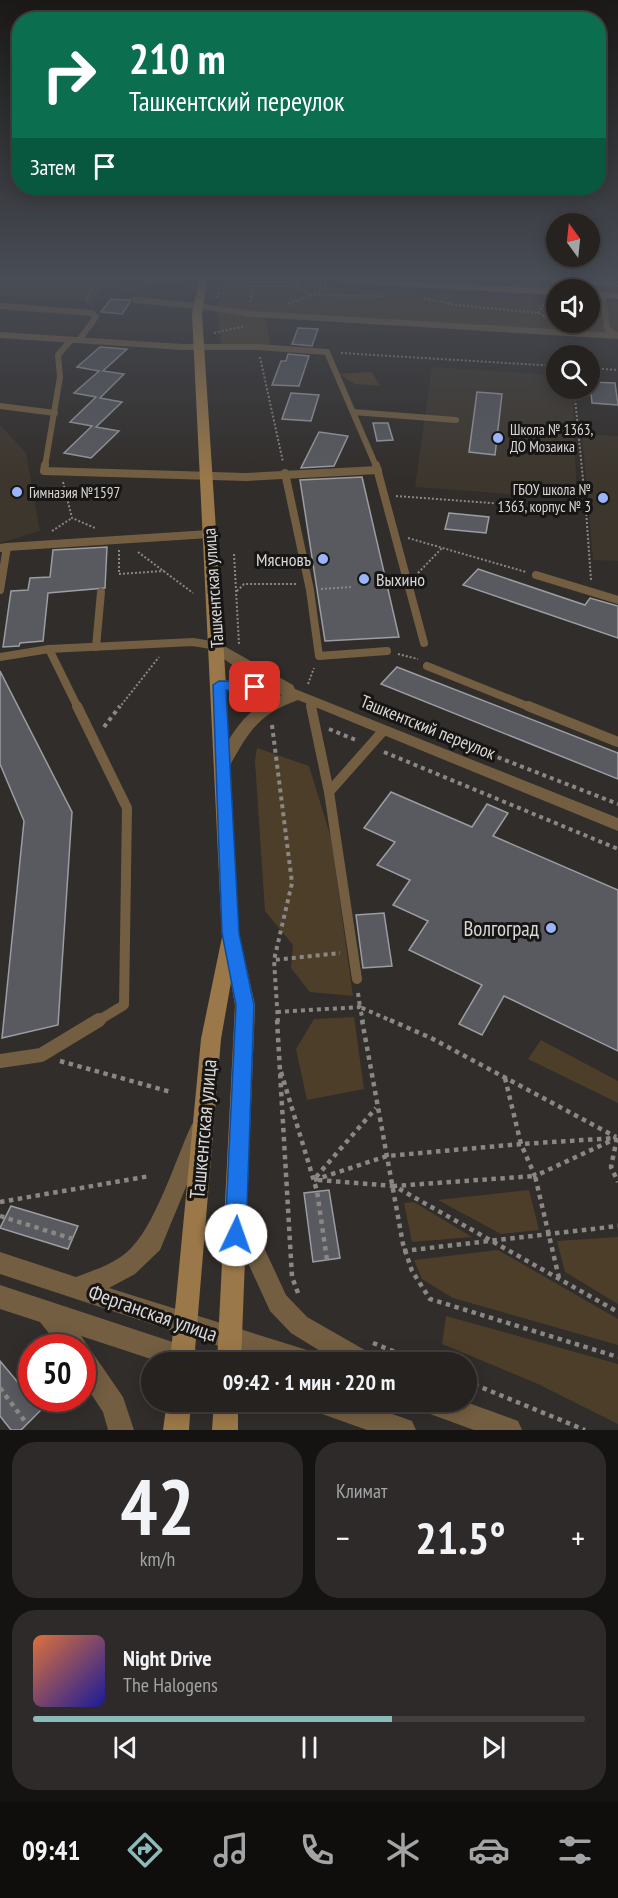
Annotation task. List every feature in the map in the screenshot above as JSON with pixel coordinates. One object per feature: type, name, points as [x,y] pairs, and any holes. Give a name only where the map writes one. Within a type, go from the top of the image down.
[{"type":"main road","name":"Ташкентская улица","points":[[199,347],[217,646],[230,933],[245,1005],[230,1351]]},
{"type":"main road","name":"Ташкентская улица","points":[[187,1352],[185,1325],[211,1039],[230,933]]},
{"type":"main road","points":[[176,1430],[178,1412]]},
{"type":"main road","points":[[225,1430],[226,1412]]},
{"type":"street","points":[[217,646],[232,658],[274,679],[307,690]]},
{"type":"street","name":"Ташкентский переулок","points":[[219,685],[307,690],[383,731],[618,825]]},
{"type":"street","points":[[223,763],[247,722],[260,709],[307,690]]},
{"type":"street","points":[[78,1288],[122,1272],[141,1256],[152,1242],[204,1118]]},
{"type":"street","points":[[237,1214],[278,1303],[298,1324],[364,1351]]},
{"type":"street","name":"Ферганская улица","points":[[0,1263],[185,1325],[230,1351]]},
{"type":"street","name":"Ферганская улица","points":[[0,1297],[164,1352]]},
{"type":"street","points":[[48,1312],[65,1334]]},
{"type":"street","points":[[96,1378],[114,1406],[122,1430]]},
{"type":"street","points":[[351,1412],[403,1430]]},
{"type":"street","points":[[459,1412],[509,1430]]},
{"type":"lane","points":[[65,347],[58,355],[60,377],[44,471],[246,477],[285,473],[378,470]]},
{"type":"lane","points":[[242,347],[327,352],[378,470],[424,643]]},
{"type":"lane","points":[[0,406],[55,413]]},
{"type":"lane","points":[[353,412],[456,420]]},
{"type":"lane","points":[[285,473],[310,590],[319,656],[387,651]]},
{"type":"lane","points":[[0,590],[3,547],[209,534]]},
{"type":"lane","points":[[536,575],[618,600]]},
{"type":"lane","points":[[96,647],[101,592]]},
{"type":"lane","points":[[0,657],[49,649],[193,642],[217,646]]},
{"type":"lane","points":[[0,1061],[40,1055],[124,1005],[127,808],[49,649]]},
{"type":"lane","points":[[426,663],[618,742]]},
{"type":"lane","points":[[307,690],[329,792],[357,979]]},
{"type":"lane","points":[[329,792],[383,731]]},
{"type":"path","points":[[258,347],[285,473]]},
{"type":"path","points":[[327,352],[546,365]]},
{"type":"path","points":[[600,369],[618,370]]},
{"type":"path","points":[[575,399],[592,592]]},
{"type":"path","points":[[384,495],[586,510]]},
{"type":"path","points":[[395,535],[536,575]]},
{"type":"path","points":[[120,540],[119,574],[166,571]]},
{"type":"path","points":[[408,584],[442,548]]},
{"type":"path","points":[[234,554],[239,646]]},
{"type":"path","points":[[237,591],[244,584],[294,582],[310,590],[351,587]]},
{"type":"path","points":[[93,740],[169,644]]},
{"type":"path","points":[[387,651],[426,663]]},
{"type":"path","points":[[307,690],[319,656]]},
{"type":"path","points":[[272,726],[292,883],[274,960],[292,1277],[300,1298]]},
{"type":"path","points":[[428,731],[618,804]]},
{"type":"path","points":[[369,746],[618,849]]},
{"type":"path","points":[[274,960],[327,954]]},
{"type":"path","points":[[357,979],[377,1107],[394,1186],[403,1251],[415,1281],[430,1299],[618,1357]]},
{"type":"path","points":[[277,1012],[360,1007],[431,1038],[618,1137]]},
{"type":"path","points":[[40,1055],[171,1092]]},
{"type":"path","points":[[280,1067],[314,1180],[327,1260]]},
{"type":"path","points":[[504,1078],[521,1144],[535,1176],[559,1278]]},
{"type":"path","points":[[314,1180],[377,1107]]},
{"type":"path","points":[[314,1180],[387,1156],[618,1137]]},
{"type":"path","points":[[314,1180],[394,1186],[535,1176],[618,1137]]},
{"type":"path","points":[[618,1137],[611,1167],[618,1182]]},
{"type":"path","points":[[0,1202],[150,1176]]},
{"type":"path","points":[[394,1186],[618,1311]]},
{"type":"path","points":[[0,1216],[73,1239]]},
{"type":"path","points":[[403,1251],[618,1226]]},
{"type":"path","points":[[477,1386],[585,1430]]},
{"type":"path","points":[[0,1388],[27,1424]]},
{"type":"shaded area","points":[[222,347],[271,347],[222,348]]},
{"type":"shaded area","name":"Школа № 1363, ДО Мозаика","points":[[432,367],[546,374],[546,399],[572,399],[577,499],[415,487]]},
{"type":"shaded area","points":[[372,372],[380,386],[355,384],[339,374]]},
{"type":"shaded area","name":"Гимназия №1597","points":[[0,425],[26,453],[40,531],[0,543]]},
{"type":"shaded area","name":"ГБОУ школа № 1363, корпус № 3","points":[[582,434],[618,436],[618,561],[593,560]]},
{"type":"shaded area","points":[[257,748],[309,766],[331,838],[353,996],[310,992],[291,968],[293,945],[265,911],[255,761]]},
{"type":"shaded area","points":[[354,1017],[364,1089],[307,1100],[296,1049],[314,1019]]},
{"type":"shaded area","points":[[541,1040],[618,1081],[618,1103],[528,1059]]},
{"type":"shaded area","points":[[529,1190],[539,1230],[501,1234],[438,1200]]},
{"type":"shaded area","points":[[414,1202],[472,1237],[412,1242],[404,1203]]},
{"type":"shaded area","points":[[618,1237],[618,1304],[565,1272],[557,1241]]},
{"type":"shaded area","points":[[498,1250],[618,1319],[618,1345],[453,1298],[422,1279],[414,1260]]},
{"type":"shaded area","points":[[446,1316],[618,1364],[618,1424],[538,1384],[477,1359],[477,1352],[461,1352],[442,1344]]},
{"type":"building","points":[[100,347],[127,349],[103,371],[124,374],[100,398],[122,402],[96,427],[119,431],[91,458],[64,453],[92,426],[70,422],[96,397],[74,393],[99,371],[77,367]]},
{"type":"building","points":[[288,354],[309,356],[299,386],[272,385],[281,361],[286,361]]},
{"type":"building","points":[[600,382],[615,383],[618,405],[592,403],[592,399],[600,399]]},
{"type":"building","points":[[477,392],[502,394],[495,455],[469,452]]},
{"type":"building","points":[[291,393],[319,395],[311,421],[282,419]]},
{"type":"building","points":[[373,423],[388,423],[393,440],[377,441]]},
{"type":"building","points":[[319,432],[348,436],[334,466],[301,468]]},
{"type":"building","points":[[362,477],[399,637],[325,641],[300,480]]},
{"type":"building","points":[[449,513],[489,517],[486,533],[445,529]]},
{"type":"building","points":[[107,547],[105,588],[48,593],[43,641],[3,647],[11,591],[28,590],[30,578],[50,577],[53,550]]},
{"type":"building","points":[[478,569],[585,605],[590,598],[618,606],[618,638],[463,585]]},
{"type":"building","points":[[397,667],[618,753],[618,779],[381,684]]},
{"type":"building","points":[[0,671],[72,812],[58,1025],[2,1038],[24,821],[0,764]]},
{"type":"building","points":[[391,792],[472,827],[487,804],[508,813],[493,836],[618,890],[618,1051],[504,996],[482,1035],[459,1024],[482,985],[409,950],[428,921],[393,905],[410,880],[377,865],[395,842],[364,828]]},
{"type":"building","points":[[384,913],[392,966],[363,968],[356,915]]},
{"type":"building","points":[[329,1190],[340,1258],[313,1262],[304,1193]]},
{"type":"building","points":[[11,1206],[78,1226],[68,1249],[0,1228]]},
{"type":"building","points":[[0,1361],[18,1383],[18,1412],[39,1412],[21,1430],[11,1430],[0,1416]]},
{"type":"place","name":"Школа № 1363, ДО Мозаика","points":[[498,438]]},
{"type":"place","name":"Гимназия №1597","points":[[17,492]]},
{"type":"place","name":"ГБОУ школа № 1363, корпус № 3","points":[[603,498]]},
{"type":"place","name":"Мясновъ","points":[[323,559]]},
{"type":"place","name":"Выхино","points":[[364,579]]},
{"type":"place","name":"Волгоград","points":[[551,928]]},
{"type":"route","points":[[236,1235],[245,1005],[230,933],[219,685],[255,687]]}]
